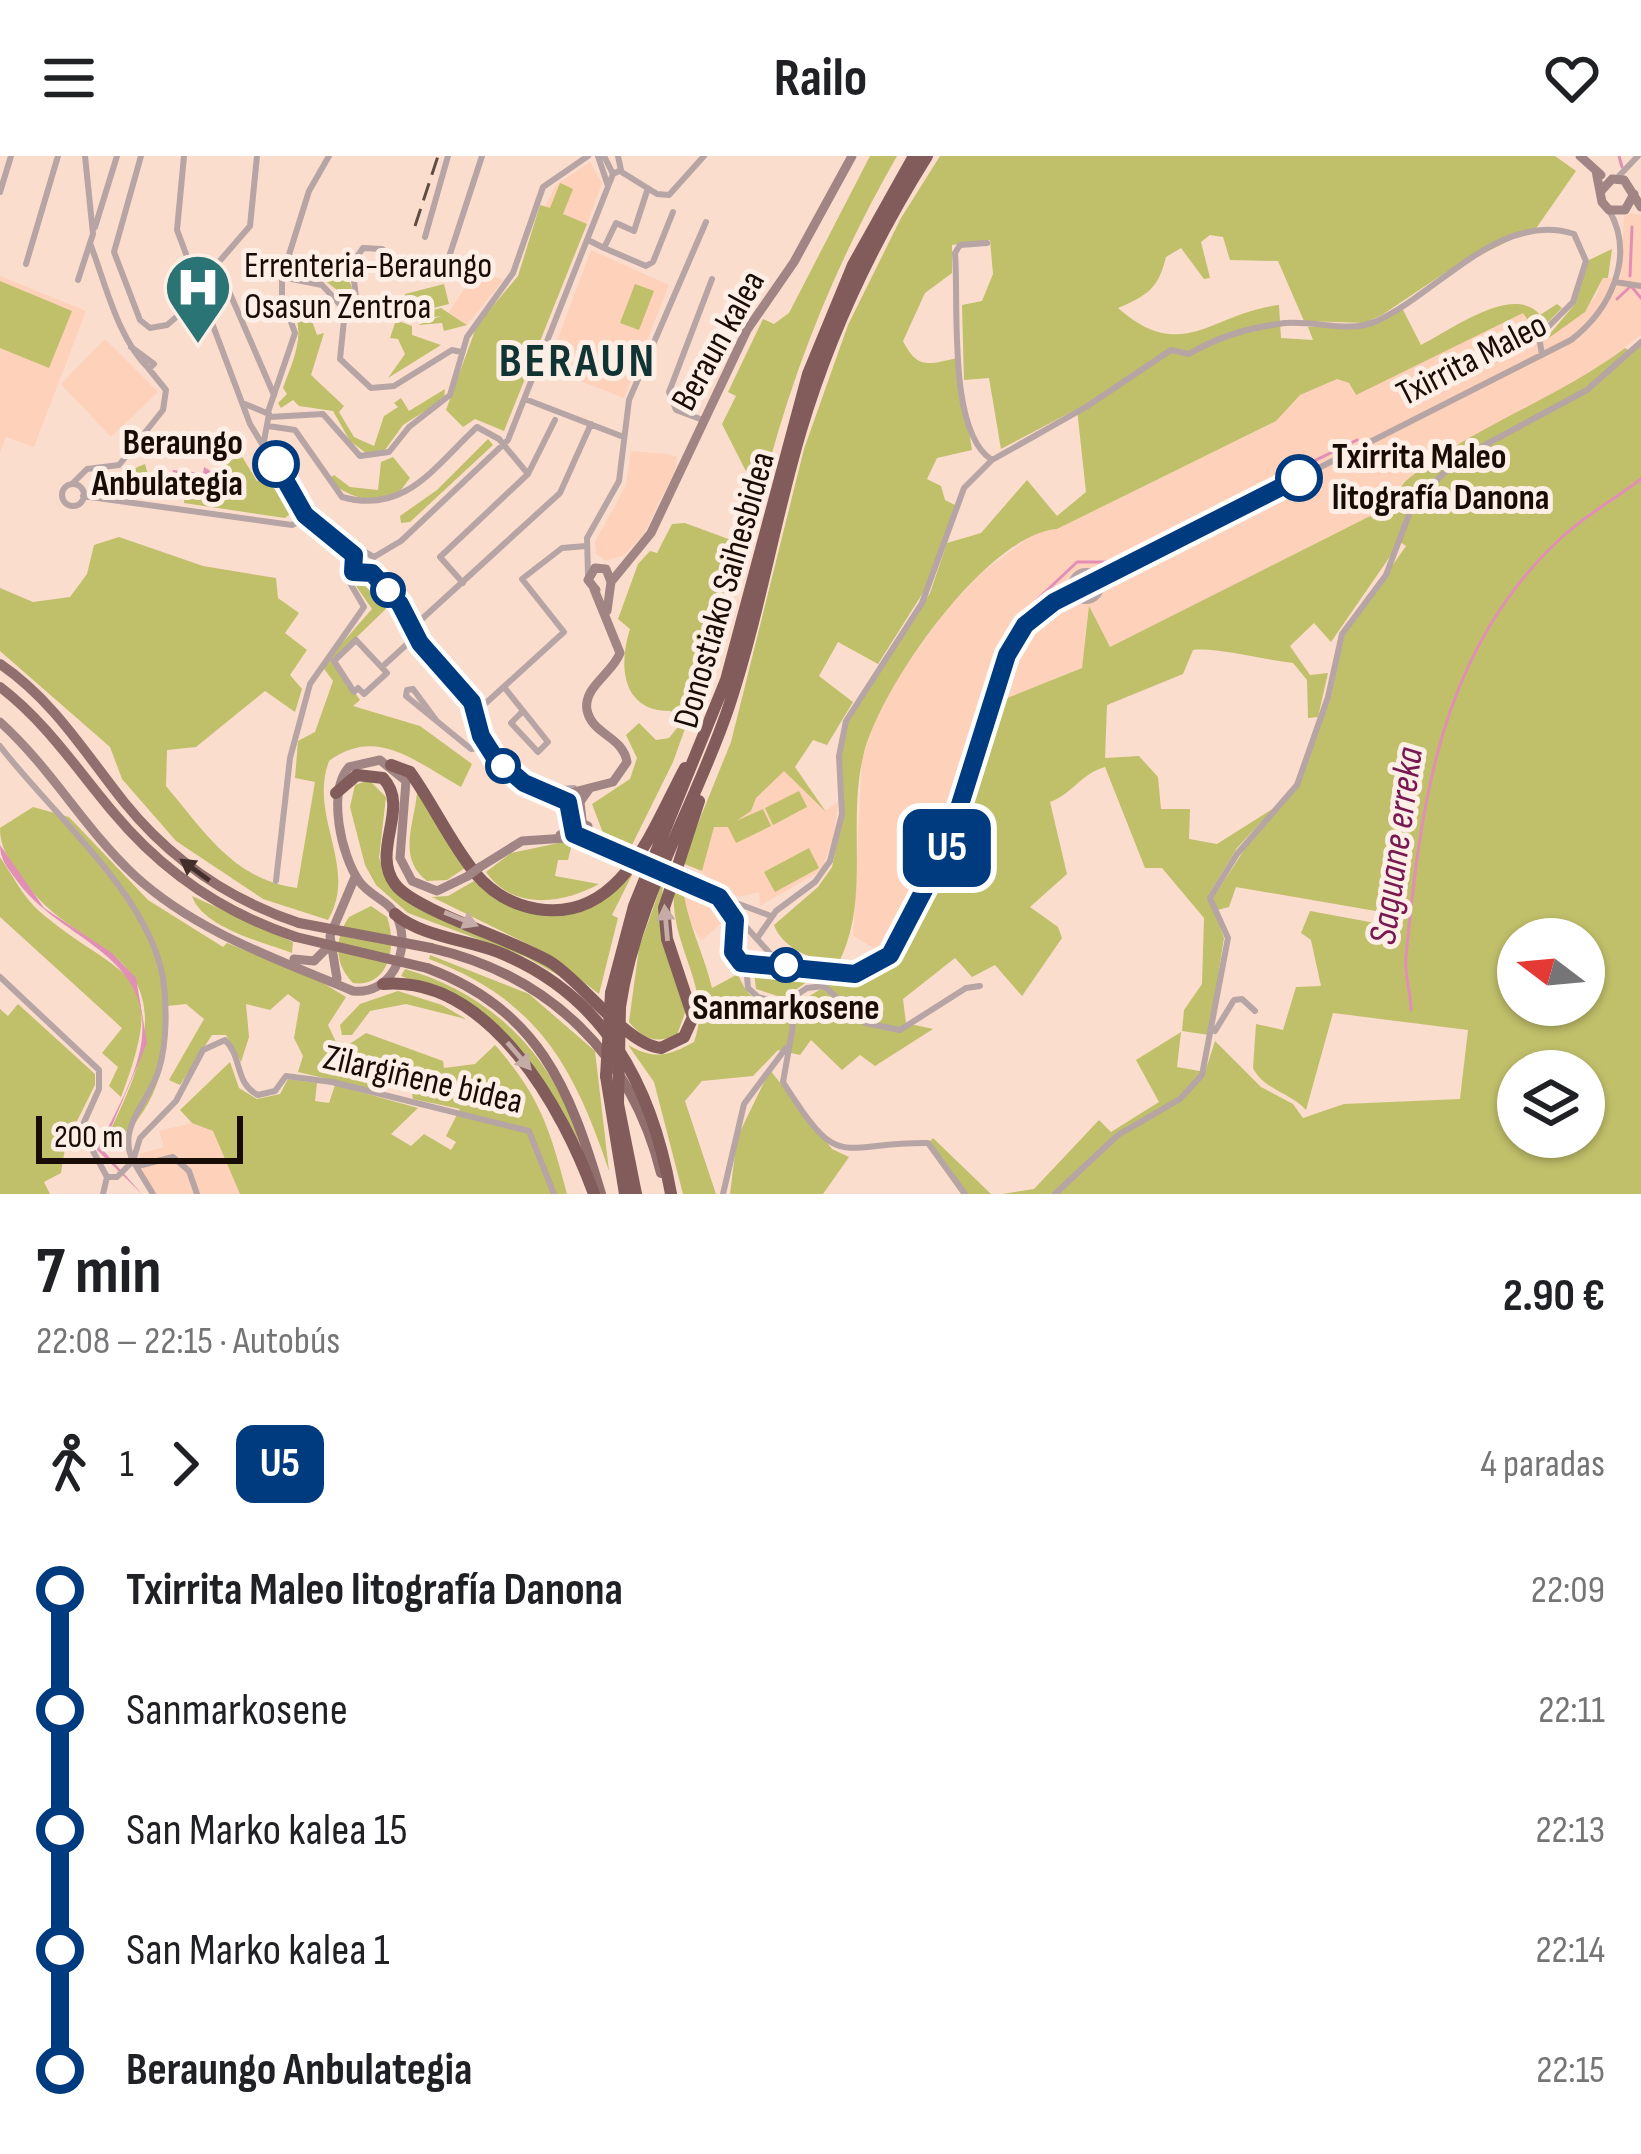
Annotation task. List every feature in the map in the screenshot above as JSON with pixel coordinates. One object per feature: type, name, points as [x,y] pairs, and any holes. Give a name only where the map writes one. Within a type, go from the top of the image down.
[{"type":"highway","name":"Donostiako Saihesbidea","points":[[625,1194],[606,1076],[611,993],[640,887],[707,734],[733,657],[808,374],[853,265],[914,156]]},
{"type":"highway","name":"Donostiako Saihesbidea","points":[[636,1194],[618,1104],[620,1006],[644,909],[727,712],[818,377],[863,269],[927,156]]},
{"type":"highway","points":[[336,793],[357,775],[383,778],[393,803],[386,862],[400,891],[528,949],[579,983],[641,1043],[666,1048],[684,1037],[693,1012],[667,939],[665,898],[721,746],[727,712]]},
{"type":"highway","points":[[391,765],[410,772],[489,886],[518,904],[564,910],[597,899],[625,875],[707,734]]},
{"type":"highway","points":[[395,914],[522,963],[590,1012],[638,1079],[661,1143],[668,1194]]},
{"type":"highway","points":[[383,985],[434,994],[504,1040],[560,1114],[598,1194]]},
{"type":"main road","points":[[0,664],[52,709],[124,802],[176,855],[237,897],[299,923],[431,948],[516,978],[560,1006],[594,1039],[643,1114],[668,1194]]},
{"type":"main road","points":[[0,687],[45,727],[112,812],[166,867],[232,911],[296,937],[427,968],[486,998],[541,1049],[572,1100],[598,1194]]},
{"type":"street","points":[[0,191],[11,156]]},
{"type":"street","points":[[26,264],[58,156]]},
{"type":"street","points":[[83,496],[74,506],[64,502],[62,491],[87,469],[119,465],[163,410],[166,390],[131,347],[91,239],[85,156]]},
{"type":"street","points":[[78,280],[117,156]]},
{"type":"street","points":[[141,156],[114,251],[140,320],[150,328],[162,328],[201,296]]},
{"type":"street","points":[[184,156],[176,219],[251,424],[308,518],[354,555]]},
{"type":"street","points":[[197,286],[252,220],[257,156]]},
{"type":"street","points":[[264,444],[265,417],[295,333],[282,298],[282,277],[309,191],[329,156]]},
{"type":"street","points":[[425,237],[448,156]]},
{"type":"street","points":[[461,352],[452,350],[387,388],[370,388],[340,359],[345,310],[356,297],[354,255],[376,247],[411,270],[443,264],[482,156]]},
{"type":"street","points":[[251,424],[265,417],[323,414],[356,453],[376,458],[445,403],[476,318],[513,273],[543,187],[588,156]]},
{"type":"street","points":[[601,156],[608,190]]},
{"type":"street","points":[[601,156],[616,173]]},
{"type":"street","points":[[374,557],[401,542],[505,446],[616,173],[618,156]]},
{"type":"street","points":[[602,172],[616,173],[660,195],[673,193],[704,156]]},
{"type":"street","name":"Beraun kalea","points":[[611,583],[651,533],[747,330],[794,262],[852,156]]},
{"type":"street","points":[[1580,156],[1596,172],[1632,189],[1641,208],[1609,210]]},
{"type":"street","points":[[1600,191],[1631,168],[1638,156]]},
{"type":"street","points":[[1617,226],[1632,189],[1631,168]]},
{"type":"street","points":[[1596,172],[1617,226],[1620,256],[1615,282],[1641,286]]},
{"type":"street","points":[[604,248],[616,224],[634,230],[648,188]]},
{"type":"street","points":[[588,240],[646,266],[653,262],[673,212]]},
{"type":"street","points":[[568,802],[570,793],[613,782],[627,762],[623,746],[592,722],[587,708],[592,689],[620,652],[608,611],[588,575],[586,546],[619,481],[629,400],[706,222]]},
{"type":"street","points":[[965,1194],[943,1156],[928,1143],[851,1152],[826,1140],[784,1082],[793,1020],[783,1004],[751,993],[750,964],[771,916],[826,869],[842,814],[839,756],[846,721],[922,603],[964,488],[992,460],[1086,407],[1172,350],[1189,355],[1211,341],[1286,323],[1366,325],[1519,235],[1552,227],[1574,234],[1586,261],[1573,302],[1539,336],[1542,355]]},
{"type":"street","points":[[987,243],[960,245],[955,253],[964,398],[974,442],[992,460]]},
{"type":"street","points":[[218,266],[272,398]]},
{"type":"street","points":[[282,277],[322,285],[345,310]]},
{"type":"street","points":[[704,421],[676,410],[669,392],[712,279]]},
{"type":"street","name":"Txirrita Maleo","points":[[750,964],[780,963],[855,974],[890,955],[947,846],[1011,647],[1032,618],[1072,592],[1542,355],[1586,327],[1615,282]]},
{"type":"street","points":[[1054,1194],[1118,1135],[1192,1089],[1202,1075],[1214,1034],[1228,938],[1210,898],[1237,854],[1297,785],[1328,698],[1342,634],[1386,575],[1413,504],[1456,460],[1587,390],[1641,342]]},
{"type":"street","points":[[525,399],[621,436]]},
{"type":"street","points":[[244,404],[295,430],[336,493],[364,501],[403,496],[477,428],[505,446],[528,474]]},
{"type":"street","points":[[251,424],[265,417]]},
{"type":"street","points":[[463,583],[440,557],[528,474],[555,420]]},
{"type":"street","points":[[382,668],[463,583],[560,493],[591,424]]},
{"type":"street","points":[[73,484],[83,496],[290,525],[308,518]]},
{"type":"street","points":[[478,724],[486,704],[564,632],[521,583],[562,548],[586,546]]},
{"type":"street","points":[[354,555],[363,550],[374,557]]},
{"type":"street","points":[[588,575],[635,552]]},
{"type":"street","points":[[276,881],[289,765],[305,698],[319,666],[364,607],[350,583],[354,555]]},
{"type":"street","points":[[589,556],[603,567],[611,583],[608,611]]},
{"type":"street","points":[[372,573],[374,557]]},
{"type":"street","points":[[1089,571],[1099,579],[1100,592],[1090,600],[1072,592],[1071,583],[1079,572],[1089,571]]},
{"type":"street","points":[[353,572],[372,573],[400,604],[414,632],[472,702],[487,747],[518,780],[568,802],[580,826],[618,851],[771,916]]},
{"type":"street","points":[[594,589],[611,583]]},
{"type":"street","points":[[356,640],[382,668],[387,673],[364,694],[358,688],[354,692],[334,661],[356,640]]},
{"type":"street","points":[[504,687],[548,742],[538,752],[511,723],[521,712]]},
{"type":"street","points":[[436,720],[413,688],[407,690],[406,696],[471,749],[487,747]]},
{"type":"street","points":[[472,702],[486,704]]},
{"type":"street","points":[[0,718],[152,890],[218,934],[363,992],[383,985],[401,946],[395,914],[355,875]]},
{"type":"street","points":[[0,746],[116,885],[157,958],[164,992],[162,1058],[127,1136],[153,1194]]},
{"type":"street","points":[[301,964],[318,959],[329,946],[355,875],[336,793],[342,776],[355,764],[374,759],[391,765],[408,789],[400,849],[405,873],[431,890],[468,876],[522,841],[560,835],[580,826]]},
{"type":"street","points":[[542,790],[585,788]]},
{"type":"street","points":[[580,826],[585,788]]},
{"type":"street","points":[[346,907],[363,897],[377,898]]},
{"type":"street","points":[[719,897],[735,920],[780,963]]},
{"type":"street","points":[[735,920],[736,958],[750,964]]},
{"type":"street","points":[[734,944],[742,935],[758,939]]},
{"type":"street","points":[[329,946],[332,968],[345,987]]},
{"type":"street","points":[[0,977],[99,1070],[100,1084],[81,1130],[107,1177],[103,1194]]},
{"type":"street","points":[[783,1004],[807,988],[824,986],[865,1023],[899,1030],[966,988],[980,986]]},
{"type":"street","points":[[1214,1034],[1234,1000],[1241,999],[1255,1011]]},
{"type":"street","name":"Zilargiñene bidea","points":[[136,1164],[140,1138],[176,1101],[203,1050],[225,1040],[235,1052],[243,1084],[258,1095],[275,1091],[286,1076],[332,1082],[530,1131],[554,1194]]},
{"type":"street","points":[[723,1194],[743,1104],[788,1045]]},
{"type":"street","points":[[107,1177],[136,1164],[173,1157],[189,1171],[197,1194]]},
{"type":"shaded area","points":[[870,156],[897,156],[816,323],[760,499],[722,424],[736,396],[728,392],[763,319],[774,324],[789,313]]},
{"type":"shaded area","points":[[940,156],[1555,156],[1576,171],[1537,227],[1446,272],[1365,323],[1304,321],[1278,261],[1230,260],[1223,237],[1210,235],[1201,242],[1210,278],[1204,279],[1181,248],[1166,257],[1150,290],[1118,308],[1141,325],[1180,334],[1279,305],[1281,338],[1313,340],[1308,327],[1366,327],[1402,308],[1421,345],[1499,306],[1529,306],[1540,315],[1557,304],[1562,308],[1537,333],[1523,313],[1356,395],[1349,383],[1337,379],[1300,395],[1276,421],[1057,529],[1029,538],[999,557],[939,620],[872,728],[859,783],[854,915],[838,964],[792,947],[774,925],[818,887],[832,867],[844,812],[841,743],[850,716],[930,593],[947,543],[981,533],[1027,480],[1057,516],[1086,492],[1077,409],[1001,449],[989,378],[964,380],[962,305],[982,301],[993,274],[990,240],[952,245],[952,273],[925,293],[903,341],[924,363],[957,358],[972,450],[937,458],[927,479],[941,486],[945,500],[955,505],[926,588],[878,664],[838,642],[819,676],[853,702],[827,745],[813,740],[795,767],[826,812],[784,771],[756,798],[751,811],[736,821],[763,809],[771,826],[736,843],[728,827],[714,827],[702,871],[682,863],[731,742],[804,449],[848,325],[901,218]]},
{"type":"shaded area","points":[[590,162],[602,183],[587,224],[545,207],[556,185]]},
{"type":"shaded area","points":[[560,183],[573,189],[563,214],[587,224],[504,431],[475,419],[463,427],[446,410],[477,325],[518,276],[540,205],[550,208]]},
{"type":"shaded area","points":[[1641,215],[1641,335],[1582,380],[1403,482],[1397,503],[1110,647],[1089,608],[1082,668],[981,709],[947,824],[883,953],[853,936],[862,759],[882,699],[947,609],[980,574],[1039,530],[1057,529],[1276,421],[1299,395],[1337,379],[1349,383],[1355,395],[1523,312],[1542,341],[1595,298],[1603,278],[1621,277],[1624,217]]},
{"type":"shaded area","points":[[1612,249],[1608,278],[1603,278],[1585,312],[1543,342],[1575,304],[1589,260]]},
{"type":"shaded area","points":[[591,250],[669,285],[624,398],[547,368]]},
{"type":"shaded area","points":[[295,257],[310,270],[331,276],[343,264],[352,288],[350,300],[324,280],[294,274]]},
{"type":"shaded area","points":[[489,274],[503,280],[467,325],[449,312],[469,282]]},
{"type":"shaded area","points":[[0,276],[86,311],[34,447],[6,437],[0,452]]},
{"type":"shaded area","points":[[0,281],[72,311],[49,368],[0,348]]},
{"type":"shaded area","points":[[444,284],[449,304],[410,314],[405,294]]},
{"type":"shaded area","points":[[635,284],[654,291],[639,330],[620,323]]},
{"type":"shaded area","points":[[292,297],[302,320],[311,318],[317,335],[324,333],[311,375],[344,406],[339,412],[354,437],[374,446],[384,416],[398,407],[394,403],[401,398],[409,411],[445,389],[444,399],[403,425],[385,450],[366,453],[350,441],[333,411],[299,406],[293,400],[281,408],[278,403],[287,394],[283,388],[298,343],[297,322],[288,299]]},
{"type":"shaded area","points":[[397,305],[408,317],[441,308],[467,325],[444,331],[442,323],[418,325],[441,316],[405,322]]},
{"type":"shaded area","points":[[396,320],[412,326],[412,335],[441,345],[388,378],[405,354],[398,339],[390,338]]},
{"type":"shaded area","points":[[105,339],[158,392],[111,437],[61,384]]},
{"type":"shaded area","points":[[1641,345],[1641,1194],[1002,1194],[1034,1189],[1099,1120],[1111,1132],[1159,1102],[1136,1060],[1181,1032],[1177,1067],[1205,1072],[1215,1041],[1261,1087],[1293,1104],[1303,1118],[1344,1104],[1460,1099],[1468,1030],[1333,1013],[1306,1110],[1264,1081],[1253,1068],[1256,1024],[1283,1030],[1296,987],[1321,986],[1311,940],[1301,933],[1310,911],[1397,927],[1399,915],[1236,887],[1229,907],[1217,910],[1213,898],[1246,847],[1296,790],[1331,697],[1344,635],[1406,546],[1400,542],[1331,642],[1314,623],[1290,646],[1310,675],[1328,673],[1318,717],[1308,718],[1307,680],[1293,663],[1203,650],[1193,650],[1183,674],[1107,705],[1105,758],[1139,756],[1158,777],[1161,809],[1190,809],[1189,839],[1217,844],[1274,808],[1237,848],[1208,896],[1224,938],[1209,1035],[1182,1031],[1184,1010],[1202,984],[1204,918],[1162,868],[1145,868],[1105,767],[1050,802],[1067,874],[1030,907],[1058,927],[1062,938],[1022,996],[995,965],[972,977],[955,958],[903,999],[906,1023],[933,1029],[875,1066],[860,1055],[842,1070],[811,1040],[800,1055],[778,1050],[753,1076],[702,1081],[685,1101],[716,1194],[683,1194],[654,1082],[628,1045],[661,1054],[694,1042],[698,1002],[677,925],[675,882],[683,886],[712,988],[738,974],[758,1000],[791,1008],[830,983],[808,981],[784,998],[756,989],[754,972],[788,967],[856,977],[876,972],[898,959],[962,829],[1000,701],[1082,668],[1089,606],[1110,647],[1396,503],[1405,481],[1433,460],[1625,348],[1632,352]]},
{"type":"shaded area","points":[[488,439],[493,445],[410,522],[401,523],[400,516],[437,490]]},
{"type":"shaded area","points":[[631,451],[677,457],[676,468],[644,534],[624,555],[606,561],[596,554],[595,542],[626,485]]},
{"type":"shaded area","points":[[241,455],[257,481],[269,474],[295,510],[285,518],[184,503],[185,488],[197,496],[210,488],[224,490],[221,466]]},
{"type":"shaded area","points":[[393,457],[410,478],[392,496],[362,498],[328,479],[334,475],[350,487],[378,490],[381,462]]},
{"type":"shaded area","points":[[145,464],[155,499],[91,489],[92,486]]},
{"type":"shaded area","points":[[204,467],[219,476],[219,487],[205,485],[196,492],[181,485],[170,491],[173,470],[203,473]]},
{"type":"shaded area","points":[[685,523],[731,540],[739,578],[673,762],[631,847],[603,833],[592,804],[630,779],[637,758],[626,735],[639,723],[656,740],[669,738],[681,723],[671,711],[642,704],[633,695],[624,658],[630,629],[618,619],[638,564],[650,551],[657,553],[672,524]]},
{"type":"shaded area","points":[[119,537],[203,566],[276,578],[278,598],[299,613],[285,633],[307,650],[290,675],[302,689],[295,712],[265,691],[196,747],[167,750],[166,786],[222,851],[275,883],[297,888],[315,782],[295,778],[298,741],[315,732],[333,681],[322,666],[372,609],[352,580],[369,583],[391,604],[332,661],[360,700],[353,706],[420,726],[472,764],[461,787],[413,759],[380,747],[364,746],[329,761],[324,802],[338,881],[328,920],[263,899],[176,841],[122,779],[110,747],[0,651],[0,588],[33,602],[70,597],[87,574],[94,545]]},
{"type":"shaded area","points":[[784,770],[825,811],[838,802],[834,835],[822,870],[760,906],[759,892],[740,897],[711,884],[702,871],[713,827]]},
{"type":"shaded area","points":[[369,780],[386,797],[379,858],[392,889],[533,957],[572,983],[526,957],[408,913],[376,885],[365,865],[350,807],[355,785]]},
{"type":"shaded area","points":[[799,791],[807,807],[773,825],[765,808]]},
{"type":"shaded area","points":[[417,793],[465,868],[447,880],[427,881],[412,862]]},
{"type":"shaded area","points":[[33,807],[69,817],[148,900],[223,947],[227,943],[318,980],[346,997],[328,1025],[336,1042],[348,1045],[366,1033],[443,1061],[444,1068],[475,1064],[495,1045],[542,1114],[567,1194],[240,1194],[213,1131],[192,1123],[180,1110],[230,1062],[239,1088],[257,1099],[280,1094],[288,1079],[317,1083],[315,1101],[329,1103],[335,1085],[418,1108],[391,1134],[411,1146],[424,1134],[451,1150],[456,1142],[446,1136],[460,1109],[413,1099],[406,1060],[372,1059],[366,1078],[387,1083],[384,1092],[298,1072],[303,1056],[294,1038],[300,1003],[288,994],[270,1010],[246,1004],[249,1037],[241,1062],[226,1035],[212,1035],[180,1085],[169,1080],[204,1019],[186,1004],[167,1006],[166,1047],[156,1087],[135,1123],[102,1148],[126,1097],[143,1043],[140,992],[128,969],[49,908],[10,860],[0,828]]},
{"type":"shaded area","points":[[573,840],[568,860],[558,860],[555,876],[599,884],[585,891],[555,899],[524,898],[497,885],[486,872],[511,853]]},
{"type":"shaded area","points":[[0,845],[44,908],[112,953],[136,978],[147,1043],[102,1149],[142,1194],[97,1150],[140,1051],[140,1008],[131,984],[97,948],[32,899],[7,866]]},
{"type":"shaded area","points":[[809,848],[819,868],[775,892],[764,872]]},
{"type":"shaded area","points":[[0,857],[33,905],[115,966],[139,998],[136,1054],[121,1097],[109,1086],[118,1067],[102,1053],[122,1028],[0,917]]},
{"type":"shaded area","points":[[633,873],[612,915],[618,918],[599,994],[546,953],[432,897],[448,896],[474,881],[513,906],[555,913],[596,902]]},
{"type":"shaded area","points":[[664,877],[659,920],[686,1010],[677,1035],[656,1039],[629,1022],[639,948]]},
{"type":"shaded area","points":[[683,886],[704,894],[728,917],[701,941],[685,913]]},
{"type":"shaded area","points":[[192,896],[293,942],[292,953],[221,925]]},
{"type":"shaded area","points":[[371,906],[387,917],[388,962],[375,979],[353,983],[339,960],[341,934],[349,917]]},
{"type":"shaded area","points":[[430,955],[529,994],[595,1051],[609,1171],[581,1099],[546,1041],[498,994],[429,959]]},
{"type":"shaded area","points":[[405,969],[466,995],[516,1033],[554,1084],[580,1145],[548,1088],[509,1041],[460,1004],[401,976]]},
{"type":"shaded area","points":[[398,991],[442,1005],[466,1019],[406,1004],[370,1011],[352,1035],[342,1035],[340,1025],[360,1004]]},
{"type":"shaded area","points":[[18,1004],[95,1074],[95,1085],[72,1131],[74,1138],[66,1142],[61,1173],[44,1182],[50,1194],[0,1194],[0,1009],[8,1016]]},
{"type":"shaded area","points":[[770,1070],[832,1149],[849,1157],[823,1194],[730,1194],[737,1138]]},
{"type":"shaded area","points":[[192,1123],[213,1131],[240,1194],[149,1194],[139,1154],[164,1147],[159,1131]]},
{"type":"shaded area","points":[[933,1138],[991,1194],[961,1194],[927,1145]]},
{"type":"waterway","points":[[1619,156],[1622,167]]},
{"type":"waterway","points":[[1630,276],[1632,227]]},
{"type":"waterway","points":[[1617,299],[1631,286],[1641,298]]},
{"type":"waterway","points":[[883,955],[941,842],[997,649],[1022,614],[1077,562],[1107,562],[1357,440]]},
{"type":"waterway","name":"Saguane erreka","points":[[1411,1010],[1406,963],[1420,841],[1444,731],[1462,679],[1487,629],[1520,582],[1569,531],[1641,479]]},
{"type":"waterway","points":[[796,959],[865,966]]},
{"type":"railway","points":[[415,226],[438,156]]},
{"type":"bus line","name":"U5","points":[[276,464],[305,515],[354,555],[353,572],[364,577],[372,573],[400,604],[420,643],[472,702],[483,742],[495,758],[524,783],[568,802],[574,812],[574,834],[719,897],[735,920],[733,952],[741,963],[774,962],[850,974],[869,970],[890,955],[931,882],[958,814],[1007,655],[1025,625],[1054,602],[1299,478]]},
{"type":"place","name":"Errenteria-Beraungo Osasun Zentroa","points":[[198,346]]},
{"type":"place","name":"Beraungo Anbulategia","points":[[276,464]]},
{"type":"place","name":"Txirrita Maleo litografía Danona","points":[[1299,478]]},
{"type":"place","name":"Sanmarkosene","points":[[786,965]]},
{"type":"district","name":"BERAUN","points":[[578,361]]}]
